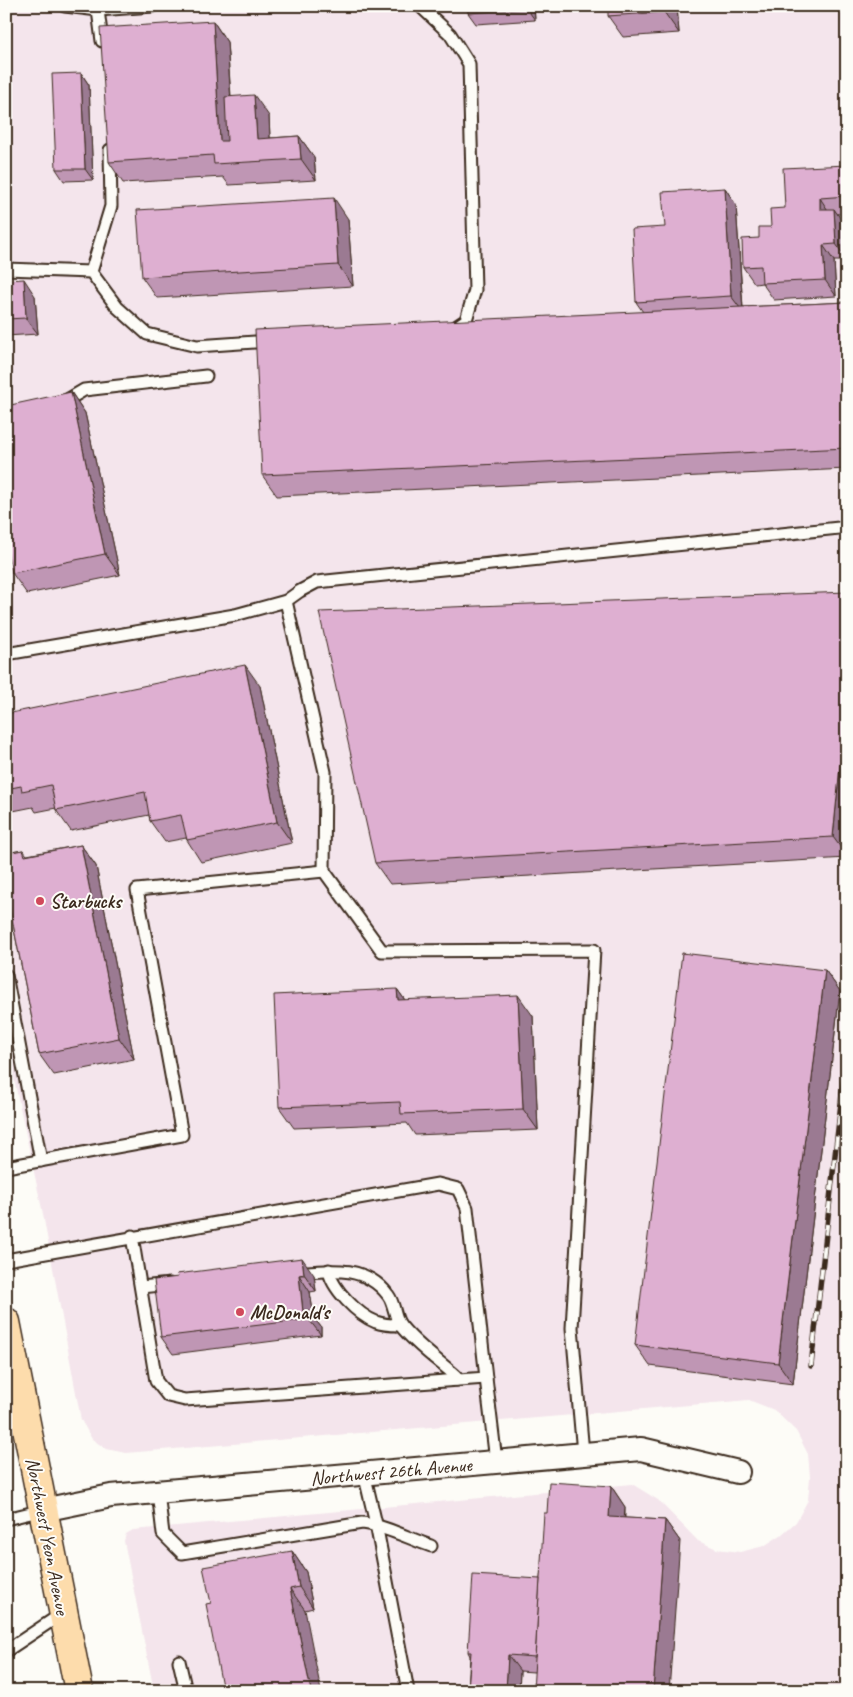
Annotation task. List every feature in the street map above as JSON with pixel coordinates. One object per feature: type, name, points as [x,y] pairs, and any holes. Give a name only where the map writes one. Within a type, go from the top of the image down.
[{"type":"highway","name":"Northwest Yeon Avenue","points":[[6,1322],[63,1613],[73,1688]]},
{"type":"street","name":"Northwest 26th Avenue","points":[[43,1510],[111,1496],[642,1449],[738,1472]]},
{"type":"lane","points":[[65,6],[98,10],[153,6]]},
{"type":"lane","points":[[420,6],[450,34],[468,64],[474,290],[466,320],[450,330],[440,331]]},
{"type":"lane","points":[[98,10],[104,54]]},
{"type":"lane","points":[[91,272],[111,206],[109,138]]},
{"type":"lane","points":[[6,270],[91,272]]},
{"type":"lane","points":[[91,272],[117,307],[147,334],[198,346],[285,340]]},
{"type":"lane","points":[[53,407],[84,390],[206,376]]},
{"type":"lane","points":[[6,654],[235,615],[286,601],[317,582],[839,528]]},
{"type":"lane","points":[[286,601],[325,772],[324,871],[382,950],[594,950],[572,1328],[583,1453]]},
{"type":"lane","points":[[6,1167],[182,1135],[137,890],[324,871]]},
{"type":"lane","points":[[6,975],[41,1161]]},
{"type":"lane","points":[[6,1260],[132,1236],[438,1184],[458,1189],[467,1208],[496,1461]]},
{"type":"lane","points":[[132,1236],[156,1381],[168,1396],[185,1400],[486,1378]]},
{"type":"lane","points":[[284,1274],[329,1270],[360,1272],[375,1282],[388,1295],[396,1308],[400,1325],[456,1376],[456,1380]]},
{"type":"lane","points":[[329,1270],[334,1286],[356,1308],[376,1322],[400,1325]]},
{"type":"lane","points":[[141,1287],[179,1284]]},
{"type":"lane","points":[[364,1473],[376,1524],[408,1691]]},
{"type":"lane","points":[[158,1492],[163,1534],[182,1553],[362,1523],[376,1524],[389,1532],[431,1546]]},
{"type":"lane","points":[[6,1519],[43,1510]]},
{"type":"lane","points":[[6,1651],[63,1613]]},
{"type":"lane","points":[[179,1661],[186,1691]]},
{"type":"shaded area","points":[[6,6],[847,6],[847,1691],[154,1691],[124,1541],[126,1534],[133,1530],[632,1484],[658,1500],[698,1541],[717,1549],[740,1552],[764,1546],[796,1522],[808,1500],[810,1477],[808,1454],[796,1431],[774,1410],[749,1400],[126,1453],[106,1449],[92,1439],[81,1420],[42,1209],[6,1042]]},
{"type":"building","points":[[468,6],[527,6],[527,9],[468,13]]},
{"type":"building","points":[[608,6],[664,6],[664,12],[608,16]]},
{"type":"building","points":[[213,21],[220,141],[227,141],[225,97],[254,95],[257,139],[299,136],[301,159],[214,164],[213,155],[109,162],[100,28]]},
{"type":"building","points":[[81,73],[85,169],[56,169],[52,74]]},
{"type":"building","points":[[847,165],[847,196],[820,198],[820,209],[834,209],[836,244],[823,245],[825,280],[762,283],[761,266],[743,267],[742,239],[759,238],[759,227],[771,227],[770,209],[785,208],[783,168]]},
{"type":"building","points":[[725,188],[731,296],[636,302],[632,229],[665,227],[662,192]]},
{"type":"building","points":[[334,198],[338,265],[142,277],[137,210]]},
{"type":"building","points":[[24,279],[26,318],[6,319],[6,280]]},
{"type":"building","points":[[847,302],[847,448],[262,475],[255,330]]},
{"type":"building","points":[[71,392],[105,554],[12,573],[6,545],[6,406]]},
{"type":"building","points":[[847,592],[847,696],[833,837],[375,863],[319,612]]},
{"type":"building","points":[[245,665],[277,822],[187,840],[181,815],[150,821],[145,792],[56,810],[51,785],[22,791],[21,786],[6,789],[6,714]]},
{"type":"building","points":[[81,845],[119,1038],[39,1054],[6,889],[6,853],[23,850],[25,856]]},
{"type":"building","points":[[682,953],[825,970],[778,1363],[635,1345]]},
{"type":"building","points":[[397,989],[398,1000],[518,995],[523,1109],[401,1114],[400,1102],[279,1107],[274,995]]},
{"type":"building","name":"McDonald's","points":[[302,1258],[304,1274],[299,1275],[303,1312],[309,1311],[310,1319],[161,1337],[154,1280],[178,1277],[177,1274]]},
{"type":"building","points":[[549,1482],[611,1486],[609,1517],[665,1520],[653,1691],[533,1691],[544,1513],[547,1513]]},
{"type":"building","points":[[292,1551],[299,1587],[290,1589],[311,1691],[223,1691],[206,1604],[211,1603],[203,1567]]},
{"type":"building","points":[[473,1575],[540,1579],[535,1657],[508,1655],[506,1691],[468,1689],[471,1652],[468,1652]]},
{"type":"railway","points":[[811,1366],[847,1050]]},
{"type":"place","name":"Starbucks","points":[[40,901]]},
{"type":"place","name":"McDonald's","points":[[240,1312]]}]
